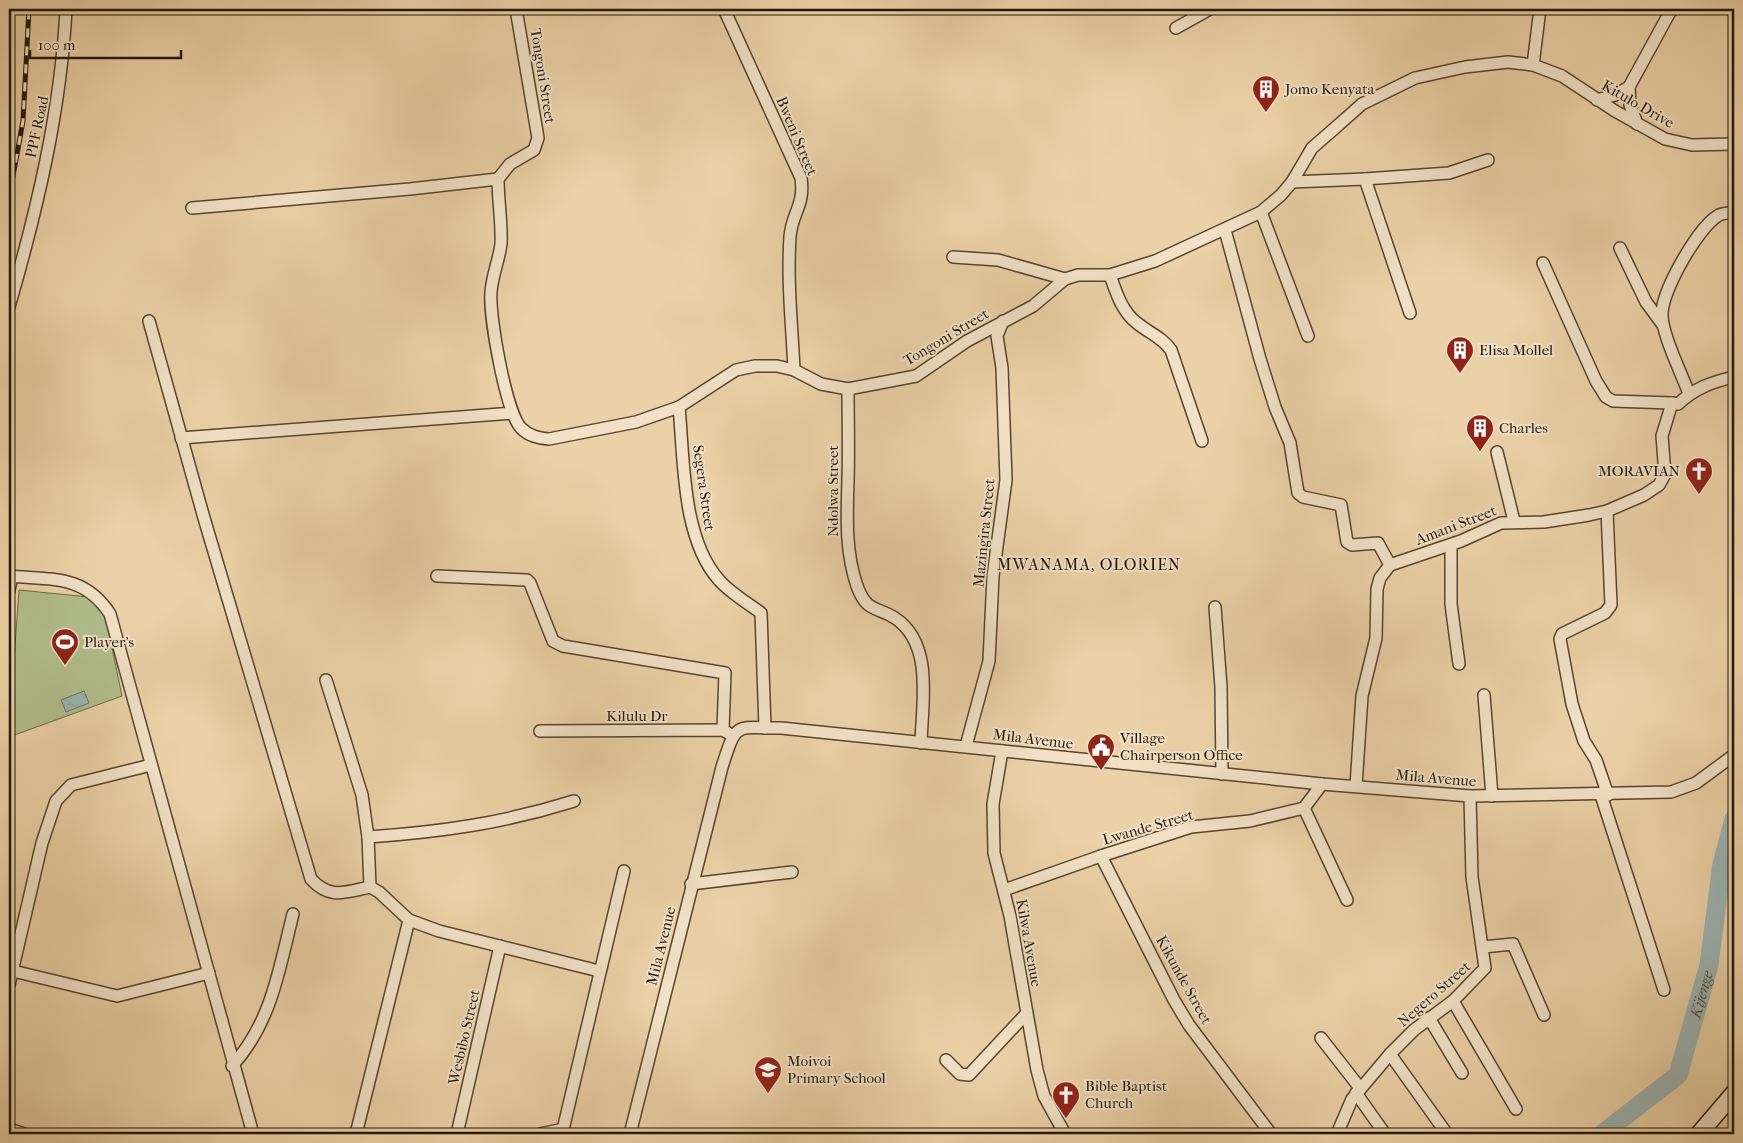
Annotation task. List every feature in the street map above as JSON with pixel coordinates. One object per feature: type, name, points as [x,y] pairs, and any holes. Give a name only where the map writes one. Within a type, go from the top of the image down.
[{"type":"main road","points":[[1699,1134],[1734,1093]]},
{"type":"street","name":"PPF Road","points":[[9,307],[53,128],[61,82],[66,9]]},
{"type":"street","name":"Tongoni Street","points":[[516,9],[538,138],[534,150],[510,164],[498,179],[500,244],[490,291],[496,348],[512,413],[520,427],[528,434],[549,439],[636,422],[678,407],[736,370],[755,366],[777,366],[794,370],[821,384],[848,389],[916,376],[940,358],[1002,321],[1033,306],[1065,279]]},
{"type":"street","name":"Bweni Street","points":[[724,9],[801,178],[804,193],[791,226],[794,370]]},
{"type":"street","points":[[1176,28],[1210,9]]},
{"type":"street","points":[[953,257],[998,260],[1065,279],[1078,275],[1110,275],[1155,261],[1261,212],[1292,182],[1312,148],[1362,104],[1388,90],[1415,78],[1465,67],[1508,62],[1533,65],[1540,9]]},
{"type":"street","points":[[1597,100],[1615,96],[1629,87],[1670,12],[1674,9]]},
{"type":"street","name":"Kitulo Drive","points":[[1533,65],[1562,76],[1597,100],[1665,139],[1692,145],[1734,144]]},
{"type":"street","points":[[1629,87],[1630,105],[1638,124]]},
{"type":"street","points":[[1292,182],[1449,173],[1488,160]]},
{"type":"street","points":[[192,208],[410,190],[498,179]]},
{"type":"street","points":[[1365,179],[1410,313]]},
{"type":"street","points":[[1261,212],[1308,336]]},
{"type":"street","points":[[1689,394],[1664,326],[1662,312],[1675,273],[1699,236],[1719,215],[1734,212]]},
{"type":"street","points":[[1225,230],[1260,359],[1275,407],[1290,443],[1298,493],[1303,497],[1336,502],[1341,505],[1347,542],[1352,545],[1378,543],[1390,566],[1380,578],[1377,588],[1376,638],[1362,696],[1356,786]]},
{"type":"street","points":[[1620,248],[1646,302],[1664,326]]},
{"type":"street","points":[[1543,263],[1596,381],[1606,397],[1614,401],[1678,404],[1689,394],[1710,382],[1734,377]]},
{"type":"street","points":[[1110,275],[1125,310],[1136,323],[1163,340],[1171,350],[1202,442]]},
{"type":"street","points":[[149,321],[181,438],[311,879],[319,888],[336,894],[370,887],[379,892],[409,920],[500,946],[599,970]]},
{"type":"street","name":"Mazingira Street","points":[[966,746],[989,661],[993,576],[1006,480],[1002,368],[997,336],[1002,321]]},
{"type":"street","name":"Ndolwa Street","points":[[848,389],[846,519],[848,544],[857,586],[869,607],[896,619],[916,642],[922,661],[922,743]]},
{"type":"street","name":"Amani Street","points":[[1390,566],[1452,545],[1486,528],[1514,521],[1544,522],[1607,511],[1644,495],[1659,485],[1664,474],[1662,436],[1672,404]]},
{"type":"street","name":"Segera Street","points":[[678,407],[689,508],[698,546],[719,580],[761,613],[765,728]]},
{"type":"street","points":[[181,438],[512,413]]},
{"type":"street","points":[[1497,452],[1514,521]]},
{"type":"street","points":[[1607,511],[1611,605],[1605,613],[1562,634],[1560,639],[1572,704],[1584,741],[1596,760],[1664,990]]},
{"type":"street","points":[[1452,545],[1451,604],[1459,664]]},
{"type":"street","points":[[9,590],[10,576],[70,581],[87,589],[102,601],[110,614],[209,973],[232,1066],[253,1134]]},
{"type":"street","points":[[438,576],[526,580],[530,583],[553,640],[562,646],[724,673],[728,732]]},
{"type":"street","points":[[1215,607],[1221,687],[1222,774]]},
{"type":"street","points":[[326,680],[362,795],[368,837],[370,887]]},
{"type":"street","points":[[1484,695],[1492,796]]},
{"type":"street","name":"Mila Avenue","points":[[630,1134],[728,732],[742,728],[765,728],[966,746],[1322,784],[1470,796],[1605,795],[1671,792],[1684,789],[1696,783],[1734,755]]},
{"type":"street","name":"Kilulu Dr","points":[[540,732],[728,732]]},
{"type":"street","name":"Kilwa Avenue","points":[[1002,751],[993,804],[992,836],[996,866],[1004,890],[1026,1014],[1044,1096],[1065,1134]]},
{"type":"street","points":[[9,985],[42,843],[56,801],[71,785],[151,765]]},
{"type":"street","points":[[1322,784],[1304,808],[1348,900]]},
{"type":"street","name":"Negero Street","points":[[1337,1134],[1358,1090],[1390,1054],[1429,1018],[1454,1001],[1485,968],[1483,947],[1475,909],[1472,877],[1470,796]]},
{"type":"street","points":[[368,837],[486,824],[525,816],[574,801]]},
{"type":"street","name":"Lwande Street","points":[[1004,890],[1191,827],[1250,821],[1304,808]]},
{"type":"street","name":"Kikunde Street","points":[[1101,856],[1184,1016],[1271,1134]]},
{"type":"street","points":[[540,1134],[563,1131],[599,970],[624,871]]},
{"type":"street","points":[[691,884],[792,872]]},
{"type":"street","points":[[232,1066],[252,1042],[270,1006],[293,914]]},
{"type":"street","points":[[356,1134],[409,920]]},
{"type":"street","points":[[1483,947],[1513,944],[1544,1015]]},
{"type":"street","name":"Wesbibo Street","points":[[457,1134],[500,946]]},
{"type":"street","points":[[12,971],[117,996],[209,973]]},
{"type":"street","points":[[1454,1001],[1516,1109]]},
{"type":"street","points":[[946,1060],[960,1074],[969,1075],[1026,1014]]},
{"type":"street","points":[[1429,1018],[1462,1073]]},
{"type":"street","points":[[1321,1038],[1358,1090],[1385,1134]]},
{"type":"street","points":[[1390,1054],[1446,1134]]},
{"type":"street","points":[[9,1130],[24,1134]]},
{"type":"green space","name":"Player's","points":[[19,590],[89,597],[104,609],[122,696],[9,737],[9,687],[13,673]]},
{"type":"water","points":[[84,691],[89,703],[66,712],[61,700]]},
{"type":"waterway","name":"Kijenge","points":[[1602,1134],[1678,1075],[1709,965],[1722,864],[1734,819]]},
{"type":"railway","points":[[9,198],[23,121],[29,9]]},
{"type":"place","name":"Jomo Kenyata","points":[[1266,113]]},
{"type":"place","name":"Elisa Mollel","points":[[1460,374]]},
{"type":"place","name":"Charles","points":[[1480,452]]},
{"type":"place","name":"MORAVIAN","points":[[1699,495]]},
{"type":"place","name":"Player's","points":[[65,666]]},
{"type":"place","name":"Village Chairperson Office","points":[[1101,771]]},
{"type":"place","name":"Moivoi Primary School","points":[[768,1094]]},
{"type":"place","name":"Bible Baptist Church","points":[[1066,1119]]},
{"type":"district","name":"MWANAMA, OLORIEN","points":[[1089,564]]}]
